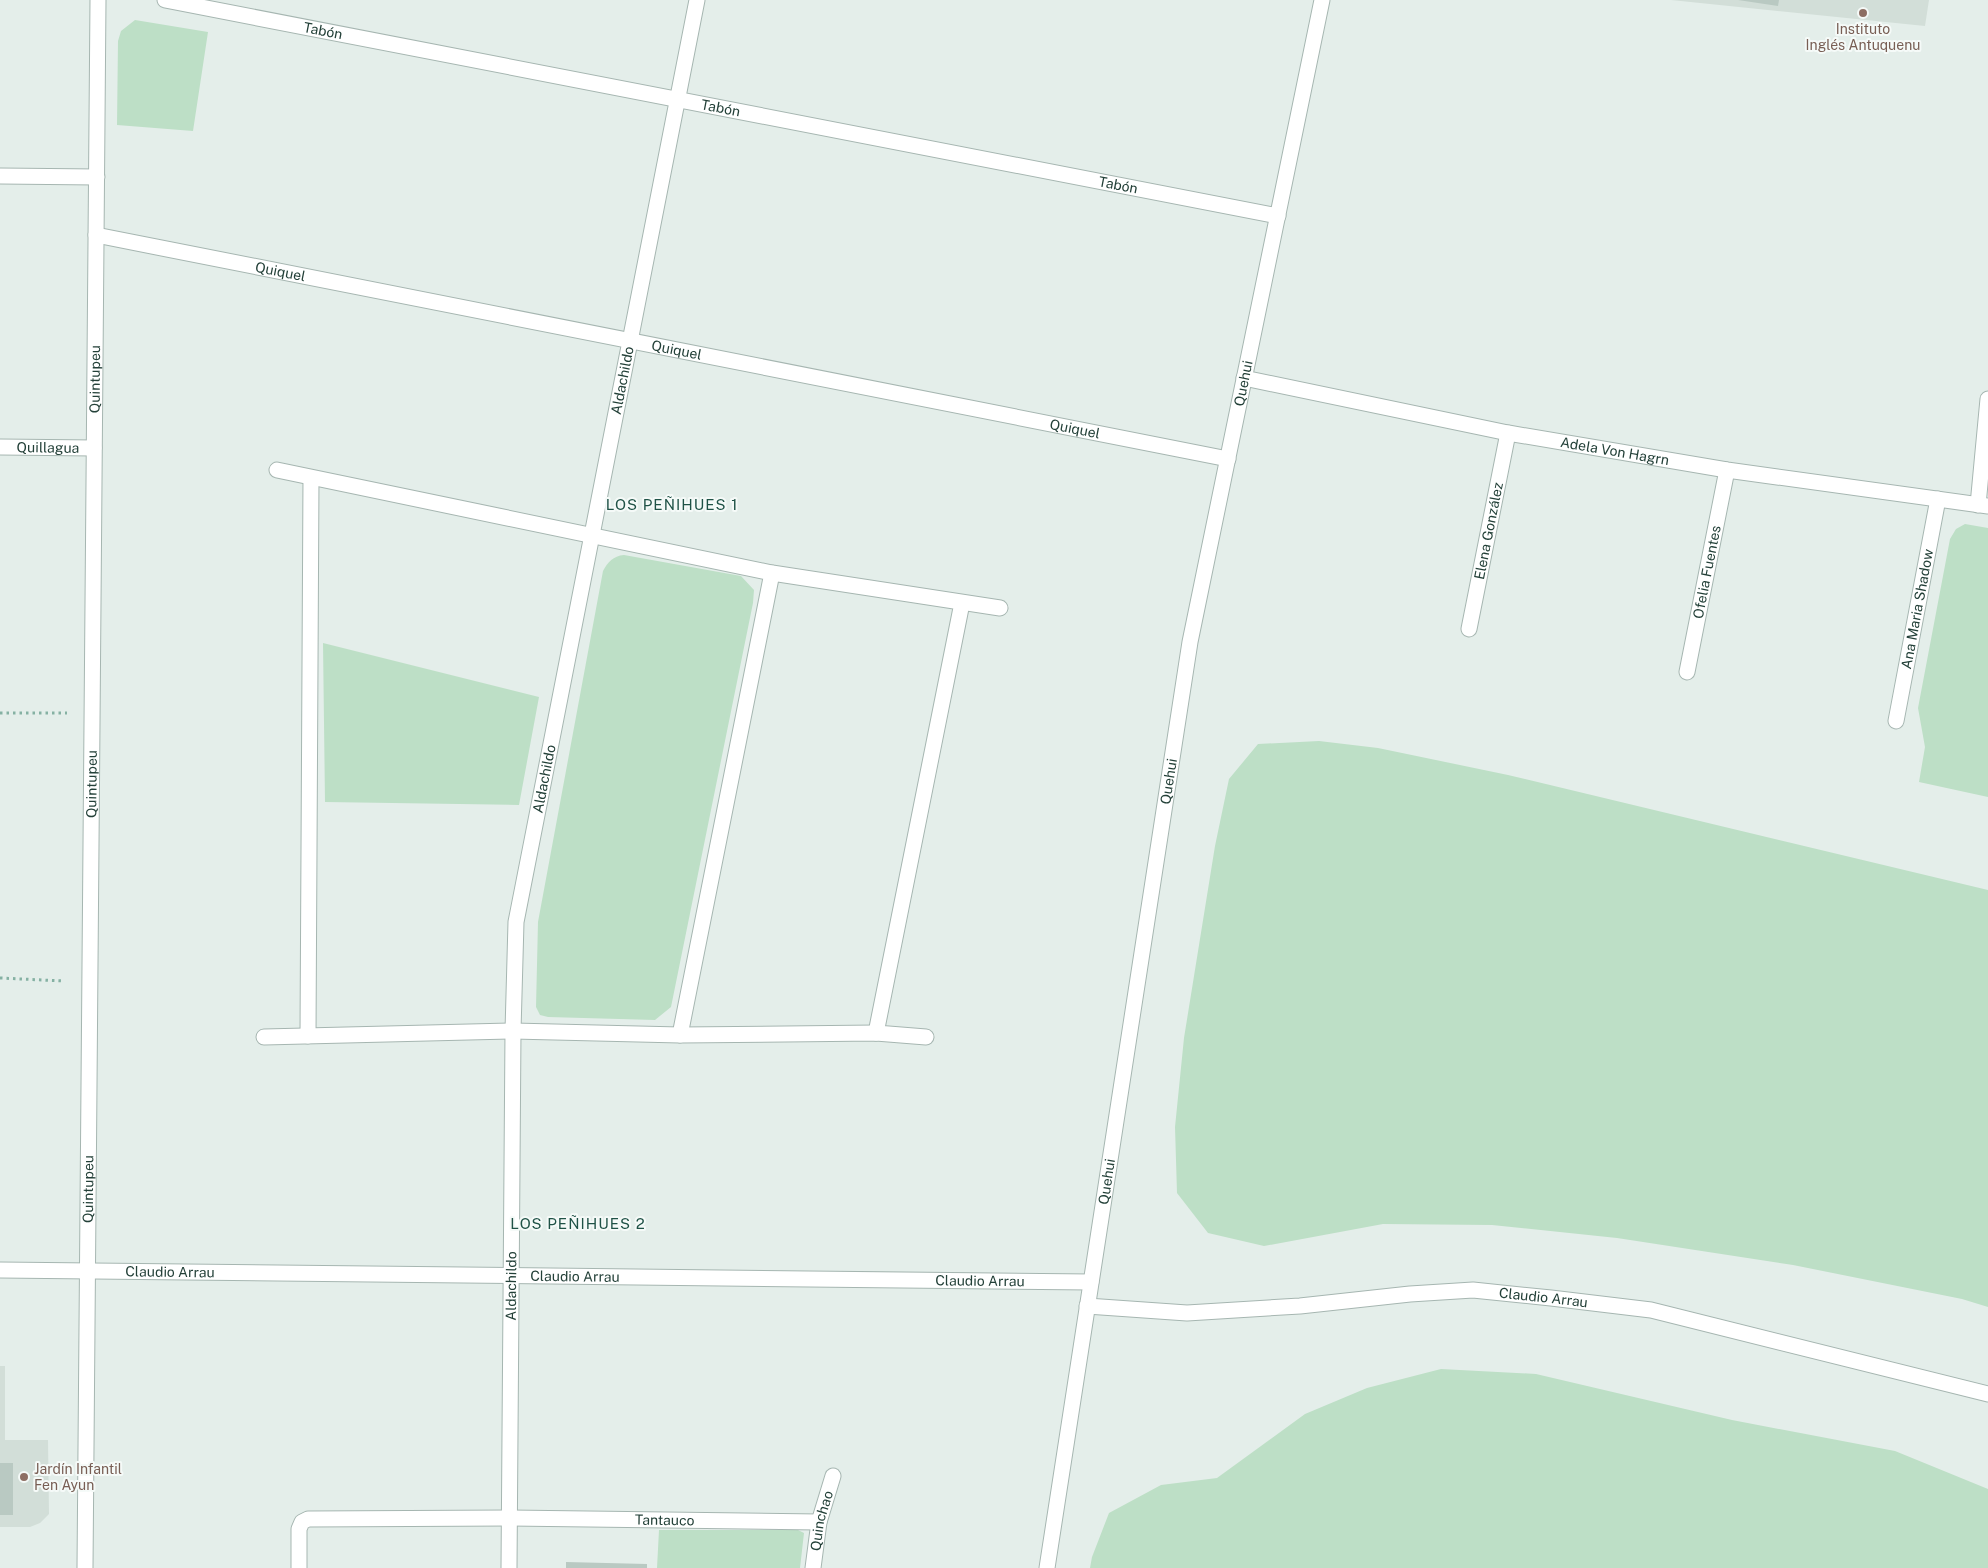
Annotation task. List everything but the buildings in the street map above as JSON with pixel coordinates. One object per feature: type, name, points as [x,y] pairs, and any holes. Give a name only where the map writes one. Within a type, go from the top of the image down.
[{"type":"street","name":"Quintupeu","points":[[85,1568],[98,0]]},
{"type":"street","name":"Tabón","points":[[165,0],[1278,216]]},
{"type":"street","name":"Aldachildo","points":[[510,1568],[513,1031],[516,922],[698,0]]},
{"type":"street","name":"Quehui","points":[[1047,1568],[1190,642],[1322,0]]},
{"type":"street","points":[[0,176],[96,177]]},
{"type":"street","name":"Quiquel","points":[[96,235],[1228,459]]},
{"type":"street","name":"Adela Von Hagrn","points":[[1244,378],[1508,433],[1727,470],[1983,505]]},
{"type":"street","points":[[1983,505],[1988,399]]},
{"type":"street","name":"Elena González","points":[[1469,629],[1508,433]]},
{"type":"street","name":"Quillagua","points":[[0,447],[94,448]]},
{"type":"street","points":[[276,470],[772,573],[962,604],[1000,608]]},
{"type":"street","name":"Ofelia Fuentes","points":[[1687,672],[1727,470]]},
{"type":"street","points":[[308,1036],[312,478]]},
{"type":"street","name":"Ana Maria Shadow","points":[[1896,721],[1938,499]]},
{"type":"street","points":[[680,1035],[772,573]]},
{"type":"street","points":[[876,1033],[962,604]]},
{"type":"street","points":[[264,1037],[513,1031],[680,1035],[876,1033],[926,1037]]},
{"type":"street","name":"Claudio Arrau","points":[[0,1270],[1091,1282]]},
{"type":"street","name":"Claudio Arrau","points":[[1087,1306],[1187,1313],[1300,1306],[1410,1294],[1473,1290],[1651,1310],[1988,1394]]},
{"type":"street","name":"Quinchao","points":[[813,1568],[819,1522],[833,1476]]},
{"type":"street","name":"Tantauco","points":[[299,1568],[299,1529],[302,1522],[308,1519],[510,1518],[819,1522]]},
{"type":"path","points":[[0,713],[92,714]]},
{"type":"path","points":[[0,978],[90,982]]},
{"type":"shaded area","name":"Instituto Inglés Antuquenu","points":[[1671,0],[1929,0],[1925,26]]},
{"type":"shaded area","name":"Jardín Infantil Fen Ayun","points":[[0,1366],[5,1366],[5,1440],[48,1440],[49,1514],[40,1523],[30,1527],[0,1527]]},
{"type":"green space","points":[[135,20],[208,32],[193,131],[117,125],[118,41],[121,31]]},
{"type":"green space","points":[[1965,524],[1988,528],[1988,797],[1919,782],[1925,747],[1918,708],[1950,539],[1956,529]]},
{"type":"green space","points":[[624,555],[741,576],[754,590],[753,603],[671,1007],[655,1020],[548,1017],[540,1015],[536,1007],[538,922],[603,571],[611,560]]},
{"type":"green space","points":[[323,643],[539,697],[519,805],[325,802]]},
{"type":"green space","points":[[1319,741],[1378,748],[1508,775],[1988,890],[1988,1307],[1962,1299],[1793,1265],[1617,1238],[1492,1225],[1383,1224],[1264,1246],[1208,1233],[1177,1193],[1175,1127],[1184,1038],[1215,846],[1229,779],[1258,744]]},
{"type":"green space","points":[[1441,1369],[1536,1374],[1732,1420],[1895,1451],[1988,1489],[1988,1568],[1090,1568],[1092,1557],[1109,1513],[1161,1485],[1217,1478],[1305,1414],[1367,1388]]},
{"type":"green space","points":[[659,1530],[798,1530],[804,1533],[800,1568],[657,1568]]},
{"type":"place","name":"Instituto Inglés Antuquenu","points":[[1863,13]]},
{"type":"place","name":"Jardín Infantil Fen Ayun","points":[[24,1477]]},
{"type":"district","name":"LOS PEÑIHUES 1","points":[[672,504]]},
{"type":"district","name":"LOS PEÑIHUES 2","points":[[578,1223]]}]
